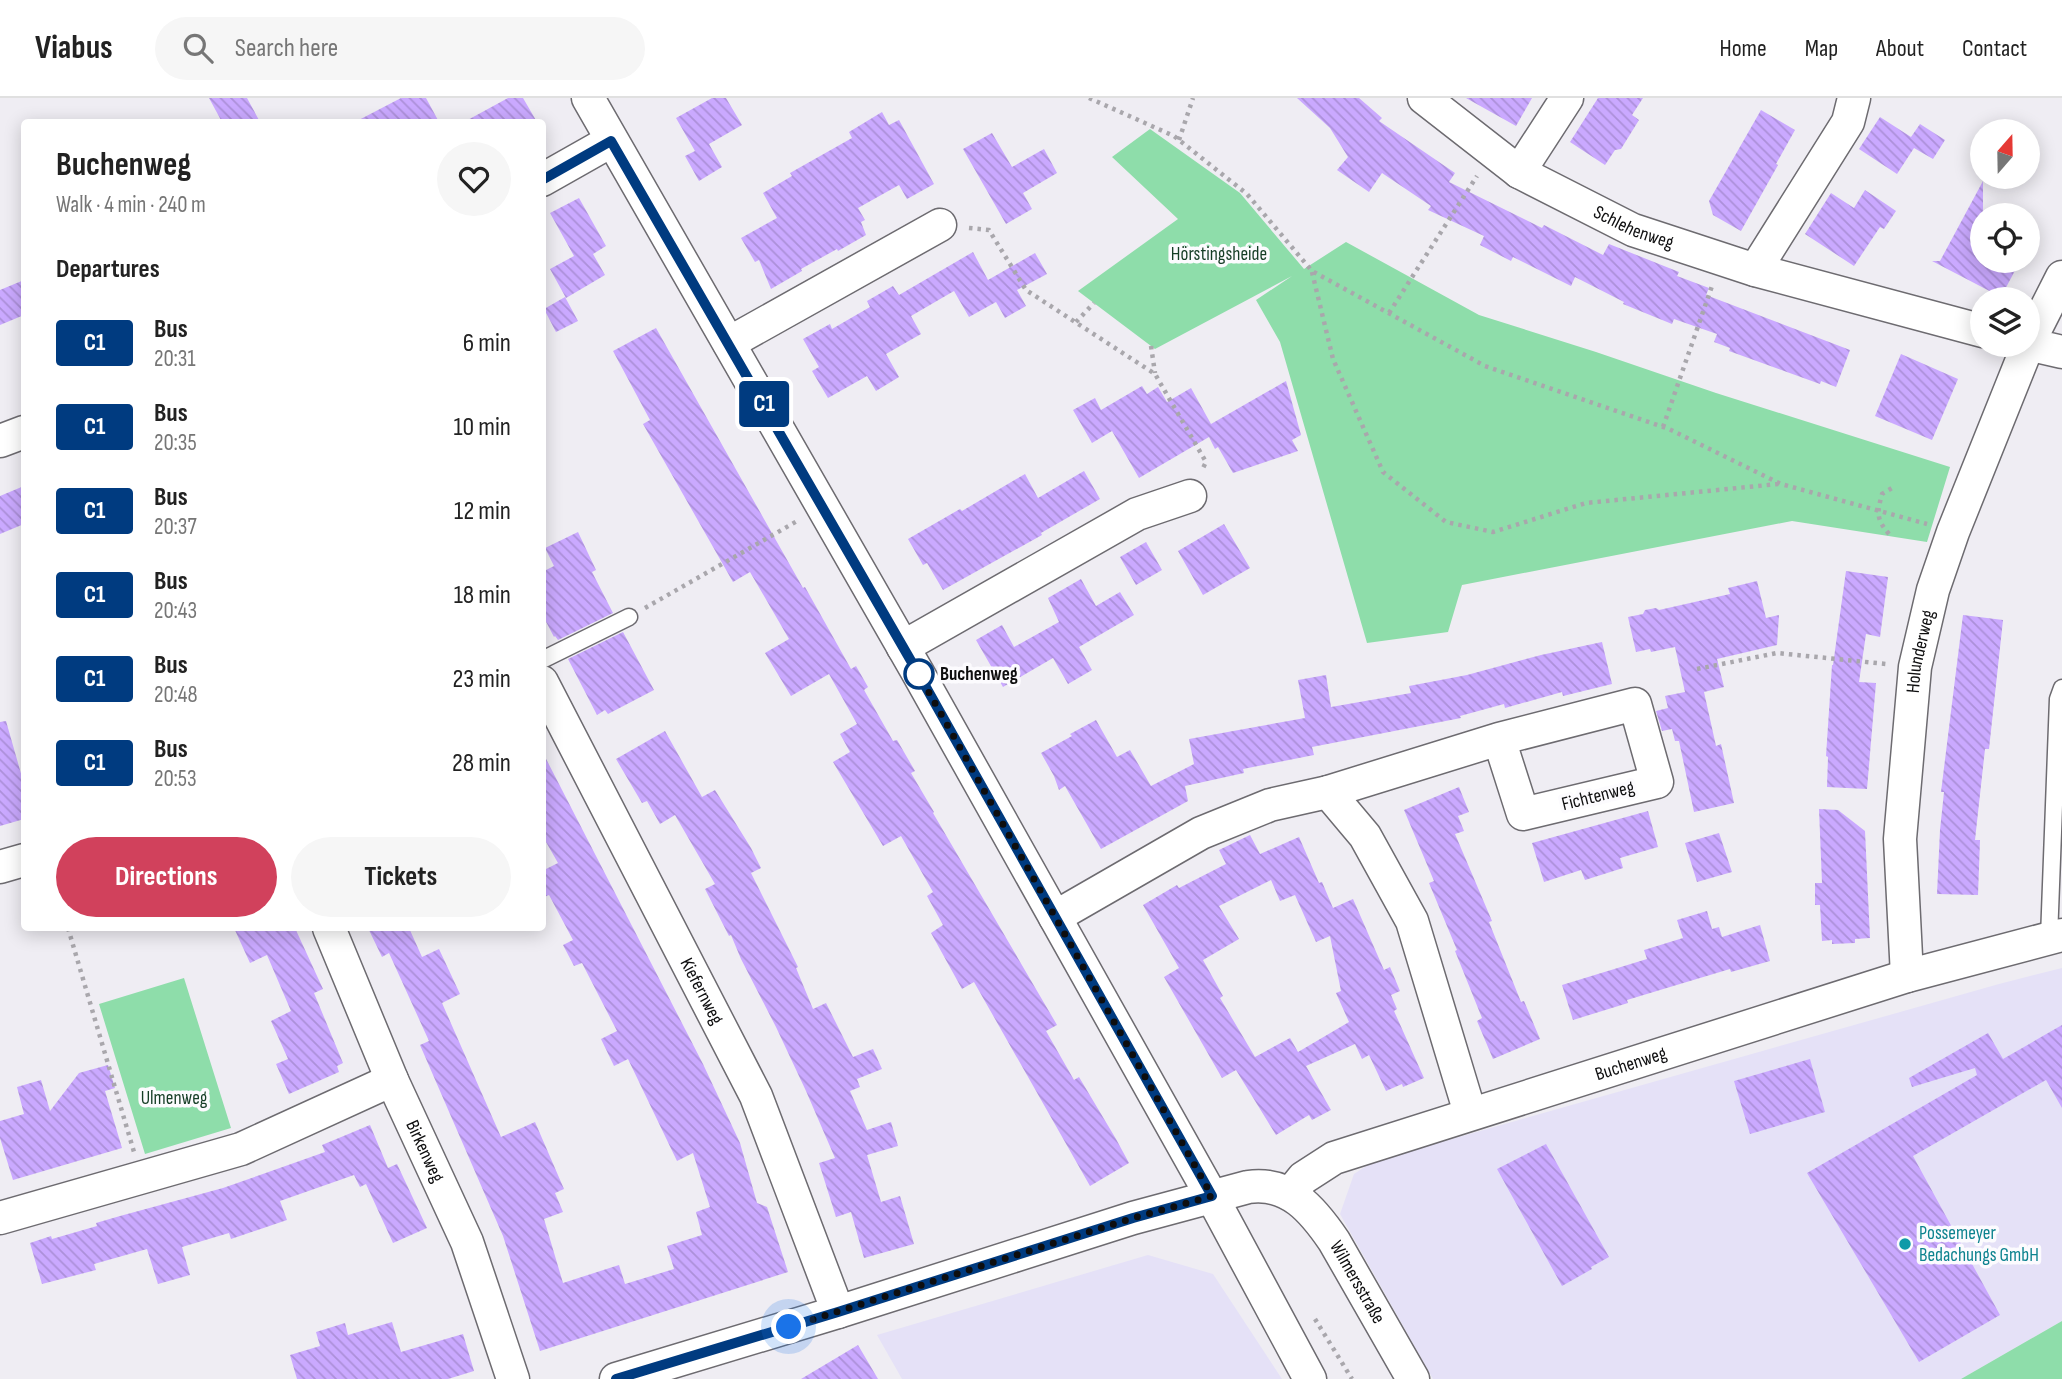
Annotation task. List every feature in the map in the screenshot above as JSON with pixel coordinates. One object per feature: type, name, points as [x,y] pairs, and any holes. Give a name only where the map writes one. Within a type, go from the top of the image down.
[{"type":"street","points":[[588,98],[903,647],[1212,1196],[1310,1379]]},
{"type":"street","name":"Schlehenweg","points":[[1423,98],[1520,172],[1633,230],[1755,270],[1970,328]]},
{"type":"street","points":[[1520,172],[1567,98]]},
{"type":"street","points":[[1755,270],[1847,122],[1854,98]]},
{"type":"street","points":[[546,178],[611,141]]},
{"type":"street","points":[[729,344],[940,225]]},
{"type":"street","name":"Holunderweg","points":[[2040,320],[2062,277]]},
{"type":"street","points":[[2040,347],[2062,352]]},
{"type":"street","name":"Holunderweg","points":[[1906,976],[1900,839],[1915,667],[1933,590],[1953,532],[2023,357]]},
{"type":"street","points":[[0,441],[21,433]]},
{"type":"street","points":[[903,647],[1137,514],[1191,496]]},
{"type":"street","name":"Kiefernweg","points":[[546,688],[756,1096],[838,1312]]},
{"type":"street","name":"Fichtenweg","points":[[1055,917],[1200,833],[1270,805],[1328,792],[1499,739],[1635,704],[1657,782],[1523,814],[1499,739]]},
{"type":"street","points":[[1328,792],[1365,836],[1412,922],[1470,1113]]},
{"type":"street","points":[[0,867],[21,861]]},
{"type":"street","name":"Birkenweg","points":[[330,931],[392,1080],[467,1242],[513,1379]]},
{"type":"street","name":"Buchenweg","points":[[1290,1195],[1303,1178],[1334,1158],[1906,976],[2056,937]]},
{"type":"street","points":[[0,1218],[241,1149],[392,1080]]},
{"type":"street","points":[[616,1379],[1133,1218],[1212,1196],[1263,1184],[1290,1195]]},
{"type":"street","name":"Wilmersstraße","points":[[1290,1195],[1320,1220],[1413,1379]]},
{"type":"lane","points":[[546,658],[629,617]]},
{"type":"lane","points":[[2056,937],[2057,699],[2062,688]]},
{"type":"path","points":[[1089,98],[1174,136],[1247,194],[1312,271],[1485,366],[1663,427],[1781,484],[1953,532]]},
{"type":"path","points":[[1179,140],[1193,98]]},
{"type":"path","points":[[1389,313],[1492,151]]},
{"type":"path","points":[[940,225],[989,230],[1026,290],[1155,374]]},
{"type":"path","points":[[1663,427],[1721,259]]},
{"type":"path","points":[[1312,271],[1333,359],[1383,471],[1446,522],[1493,532],[1586,503],[1781,484]]},
{"type":"path","points":[[1076,322],[1094,303]]},
{"type":"path","points":[[1151,346],[1155,374],[1206,462],[1191,496]]},
{"type":"path","points":[[1889,534],[1880,524],[1877,510],[1882,494],[1892,488]]},
{"type":"path","points":[[629,617],[823,507]]},
{"type":"path","points":[[1697,669],[1777,653],[1915,667]]},
{"type":"path","points":[[69,931],[141,1177]]},
{"type":"shaded area","points":[[2062,968],[2062,1321],[1961,1379],[1433,1379],[1340,1214],[1354,1174],[1374,1161]]},
{"type":"shaded area","points":[[1148,1255],[1213,1274],[1282,1379],[902,1379],[877,1335]]},
{"type":"green space","name":"Hörstingsheide","points":[[1150,129],[1240,193],[1304,269],[1346,242],[1479,315],[1950,467],[1927,542],[1792,521],[1462,585],[1448,632],[1367,643],[1280,342],[1256,300],[1292,276],[1155,349],[1078,291],[1178,219],[1112,157]]},
{"type":"green space","name":"Ulmenweg","points":[[184,978],[231,1128],[145,1154],[99,1004]]},
{"type":"green space","points":[[2062,1321],[2062,1379],[1961,1379]]},
{"type":"building","points":[[209,98],[247,98],[258,119],[220,119]]},
{"type":"building","points":[[401,98],[426,98],[437,119],[361,119]]},
{"type":"building","points":[[508,98],[523,98],[535,119],[470,119]]},
{"type":"building","points":[[712,98],[726,98],[742,125],[709,144],[722,167],[699,181],[685,156],[695,151],[676,118]]},
{"type":"building","points":[[1297,98],[1359,98],[1382,118],[1379,121],[1455,173],[1449,182],[1603,255],[1609,244],[1679,272],[1677,276],[1709,288],[1706,295],[1850,350],[1836,387],[1821,381],[1820,384],[1729,351],[1730,348],[1714,342],[1717,334],[1674,319],[1672,324],[1623,304],[1624,302],[1575,277],[1571,286],[1513,257],[1511,261],[1480,245],[1484,236],[1428,210],[1431,206],[1382,173],[1369,192],[1337,170],[1348,157],[1330,128]]},
{"type":"building","points":[[1466,98],[1532,98],[1516,126]]},
{"type":"building","points":[[1598,98],[1643,98],[1632,115],[1639,120],[1621,149],[1615,150],[1605,165],[1570,142]]},
{"type":"building","points":[[1761,110],[1795,130],[1741,231],[1713,215],[1709,201]]},
{"type":"building","points":[[882,112],[889,125],[899,120],[934,184],[907,199],[899,185],[858,208],[865,220],[861,222],[866,235],[801,269],[802,271],[771,289],[759,260],[755,262],[741,238],[777,218],[763,193],[792,176],[790,173],[852,138],[849,132]]},
{"type":"building","points":[[1880,117],[1911,137],[1920,124],[1945,140],[1933,159],[1914,148],[1897,174],[1859,149]]},
{"type":"building","points":[[992,133],[1012,167],[1044,149],[1057,173],[1023,193],[1032,209],[1006,224],[963,149]]},
{"type":"building","points":[[1979,189],[1983,189],[1983,203],[1971,203]]},
{"type":"building","points":[[1865,190],[1896,211],[1884,229],[1880,227],[1854,266],[1805,234],[1831,193],[1854,208]]},
{"type":"building","points":[[579,198],[606,246],[593,254],[605,275],[566,298],[550,269],[574,256],[550,213]]},
{"type":"building","points":[[1970,205],[1970,273],[2014,273],[2006,287],[1982,287],[1932,261],[1940,261]]},
{"type":"building","points":[[973,252],[988,280],[1035,253],[1047,274],[1017,290],[1026,306],[1005,318],[996,302],[969,317],[954,291],[911,316],[921,334],[886,354],[899,377],[876,391],[867,376],[828,398],[812,371],[819,367],[803,339],[830,324],[832,329],[870,307],[867,301],[893,286],[899,295]]},
{"type":"building","points":[[21,281],[21,316],[0,325],[0,290]]},
{"type":"building","points":[[565,297],[578,321],[556,332],[546,308]]},
{"type":"building","points":[[656,328],[803,588],[805,587],[851,669],[856,666],[868,687],[864,690],[893,741],[897,740],[915,771],[911,773],[933,813],[1057,1025],[1046,1031],[1074,1080],[1079,1077],[1129,1163],[1090,1186],[974,982],[962,989],[931,933],[943,925],[927,896],[933,892],[901,836],[883,846],[833,762],[850,752],[840,734],[857,724],[829,674],[791,696],[765,653],[789,639],[750,572],[733,582],[643,424],[650,420],[613,351]]},
{"type":"building","points":[[1901,354],[1958,379],[1932,440],[1875,416]]},
{"type":"building","points":[[1286,381],[1301,435],[1292,440],[1298,451],[1233,473],[1209,437],[1139,478],[1112,431],[1092,443],[1073,410],[1095,398],[1101,410],[1142,386],[1147,394],[1158,387],[1167,402],[1191,388],[1211,424]]},
{"type":"building","points":[[1084,471],[1100,499],[943,590],[927,563],[923,565],[908,539],[1025,474],[1038,498]]},
{"type":"building","points":[[21,487],[21,525],[0,534],[0,496]]},
{"type":"building","points":[[1224,524],[1250,568],[1203,595],[1178,551]]},
{"type":"building","points":[[578,532],[596,570],[592,572],[613,613],[558,640],[554,637],[546,622],[546,570],[554,566],[546,548]]},
{"type":"building","points":[[1146,542],[1162,570],[1136,585],[1120,557]]},
{"type":"building","points":[[1846,571],[1888,577],[1880,637],[1866,634],[1859,682],[1876,683],[1867,789],[1827,787],[1826,756],[1832,665]]},
{"type":"building","points":[[1081,579],[1096,606],[1120,592],[1134,615],[1079,647],[1092,670],[1068,684],[1053,658],[1003,687],[976,640],[1002,625],[1014,647],[1059,622],[1048,598]]},
{"type":"building","points":[[1757,581],[1766,618],[1779,615],[1777,645],[1717,659],[1724,687],[1704,692],[1716,746],[1721,744],[1734,803],[1694,812],[1679,741],[1675,741],[1672,729],[1662,731],[1656,711],[1668,708],[1665,696],[1685,692],[1675,647],[1636,652],[1628,617],[1643,614],[1645,610],[1659,610],[1730,594],[1728,588]]},
{"type":"building","points":[[1963,615],[2003,620],[1989,749],[1985,749],[1975,840],[1980,840],[1978,895],[1937,894],[1944,792],[1941,792]]},
{"type":"building","points":[[623,632],[654,690],[608,714],[605,710],[597,715],[568,659]]},
{"type":"building","points":[[1602,642],[1612,684],[1563,696],[1562,692],[1505,708],[1504,704],[1460,716],[1461,718],[1312,747],[1314,755],[1243,769],[1244,773],[1185,786],[1188,801],[1101,849],[1065,786],[1059,790],[1041,753],[1096,720],[1117,757],[1130,750],[1151,786],[1194,764],[1189,739],[1305,718],[1298,680],[1326,675],[1331,707],[1411,693],[1409,686],[1467,675]]},
{"type":"building","points":[[6,721],[21,774],[21,820],[0,826],[0,722]]},
{"type":"building","points":[[665,731],[702,797],[715,790],[751,848],[761,868],[751,873],[798,967],[796,968],[813,1009],[826,1003],[853,1057],[873,1049],[882,1069],[857,1079],[860,1087],[850,1091],[867,1130],[891,1122],[898,1146],[867,1155],[881,1202],[900,1196],[914,1244],[864,1258],[851,1212],[836,1217],[819,1163],[835,1158],[776,1027],[705,889],[715,884],[675,815],[660,824],[647,801],[642,803],[616,759]]},
{"type":"building","points":[[546,759],[703,1064],[740,1143],[757,1203],[767,1207],[788,1272],[540,1351],[503,1236],[420,1045],[429,1041],[389,953],[382,957],[369,931],[410,931],[422,957],[439,949],[460,994],[442,1003],[501,1137],[535,1122],[564,1189],[555,1193],[563,1212],[544,1219],[563,1283],[619,1265],[625,1284],[674,1269],[667,1246],[702,1235],[696,1212],[710,1207],[693,1153],[677,1161],[628,1059],[614,1066],[601,1039],[617,1031],[582,963],[574,966],[563,945],[573,940],[549,895],[546,896],[546,869],[558,863],[546,842]]},
{"type":"building","points":[[1459,787],[1469,812],[1458,816],[1464,831],[1455,834],[1492,921],[1489,922],[1521,1002],[1524,1001],[1540,1039],[1493,1059],[1477,1021],[1482,1018],[1429,883],[1434,881],[1404,810]]},
{"type":"building","points":[[1819,809],[1838,810],[1865,831],[1870,938],[1855,939],[1855,943],[1832,944],[1832,940],[1822,941],[1820,905],[1815,905],[1815,883],[1822,883]]},
{"type":"building","points":[[1648,811],[1658,847],[1620,858],[1623,868],[1585,880],[1581,870],[1544,882],[1532,843]]},
{"type":"building","points":[[1719,833],[1732,872],[1697,882],[1685,843]]},
{"type":"building","points":[[1250,835],[1260,854],[1299,837],[1333,908],[1353,899],[1384,970],[1390,967],[1400,991],[1391,995],[1397,1009],[1394,1011],[1424,1078],[1386,1091],[1369,1055],[1362,1059],[1355,1044],[1306,1066],[1331,1110],[1312,1120],[1309,1115],[1276,1135],[1236,1070],[1222,1078],[1164,977],[1179,968],[1143,905],[1177,885],[1179,888],[1226,864],[1219,850]],"holes":[[[1271,880],[1280,901],[1295,895],[1316,942],[1330,936],[1341,991],[1336,993],[1349,1022],[1298,1052],[1290,1038],[1255,1057],[1220,998],[1223,996],[1203,960],[1239,939],[1219,906]]]},
{"type":"building","points":[[1707,911],[1712,929],[1719,927],[1722,937],[1760,925],[1770,961],[1731,972],[1730,969],[1627,1000],[1628,1003],[1573,1020],[1562,985],[1647,959],[1644,950],[1683,938],[1677,920]]},
{"type":"building","points":[[235,931],[296,931],[323,989],[314,993],[343,1063],[337,1066],[339,1072],[289,1094],[276,1064],[288,1059],[271,1021],[291,1011],[267,955],[250,963]]},
{"type":"building","name":"Possemeyer Bedachungs GmbH","points":[[2062,1025],[2062,1108],[2046,1080],[1913,1156],[2000,1315],[1919,1362],[1807,1173],[1977,1075],[1975,1068],[1912,1087],[1909,1078],[1988,1033],[2003,1059]]},
{"type":"building","points":[[1810,1059],[1825,1112],[1750,1134],[1734,1081]]},
{"type":"building","points":[[108,1065],[115,1088],[105,1091],[122,1148],[13,1180],[0,1138],[0,1121],[24,1114],[17,1087],[41,1080],[50,1111],[79,1073]]},
{"type":"building","points":[[370,1125],[388,1168],[397,1164],[427,1228],[393,1243],[366,1184],[360,1187],[354,1175],[280,1201],[287,1220],[231,1239],[229,1233],[182,1247],[190,1275],[158,1284],[147,1249],[94,1264],[96,1270],[42,1284],[30,1243],[51,1236],[52,1239],[97,1226],[96,1223],[223,1188],[325,1152],[322,1145]]},
{"type":"building","points":[[1546,1144],[1609,1257],[1562,1286],[1497,1169]]},
{"type":"building","points":[[392,1322],[401,1352],[463,1334],[474,1371],[448,1379],[297,1379],[290,1355],[320,1346],[316,1332],[345,1323],[348,1335]]},
{"type":"building","points":[[858,1345],[878,1379],[801,1379]]},
{"type":"bus line","name":"C1","points":[[546,178],[611,141],[918,673],[1212,1196],[1133,1218],[616,1379]]},
{"type":"place","name":"Buchenweg","points":[[919,674]]},
{"type":"place","name":"Possemeyer Bedachungs GmbH","points":[[1905,1244]]},
{"type":"route","points":[[789,1327],[1133,1218],[1212,1196],[919,674]]}]
